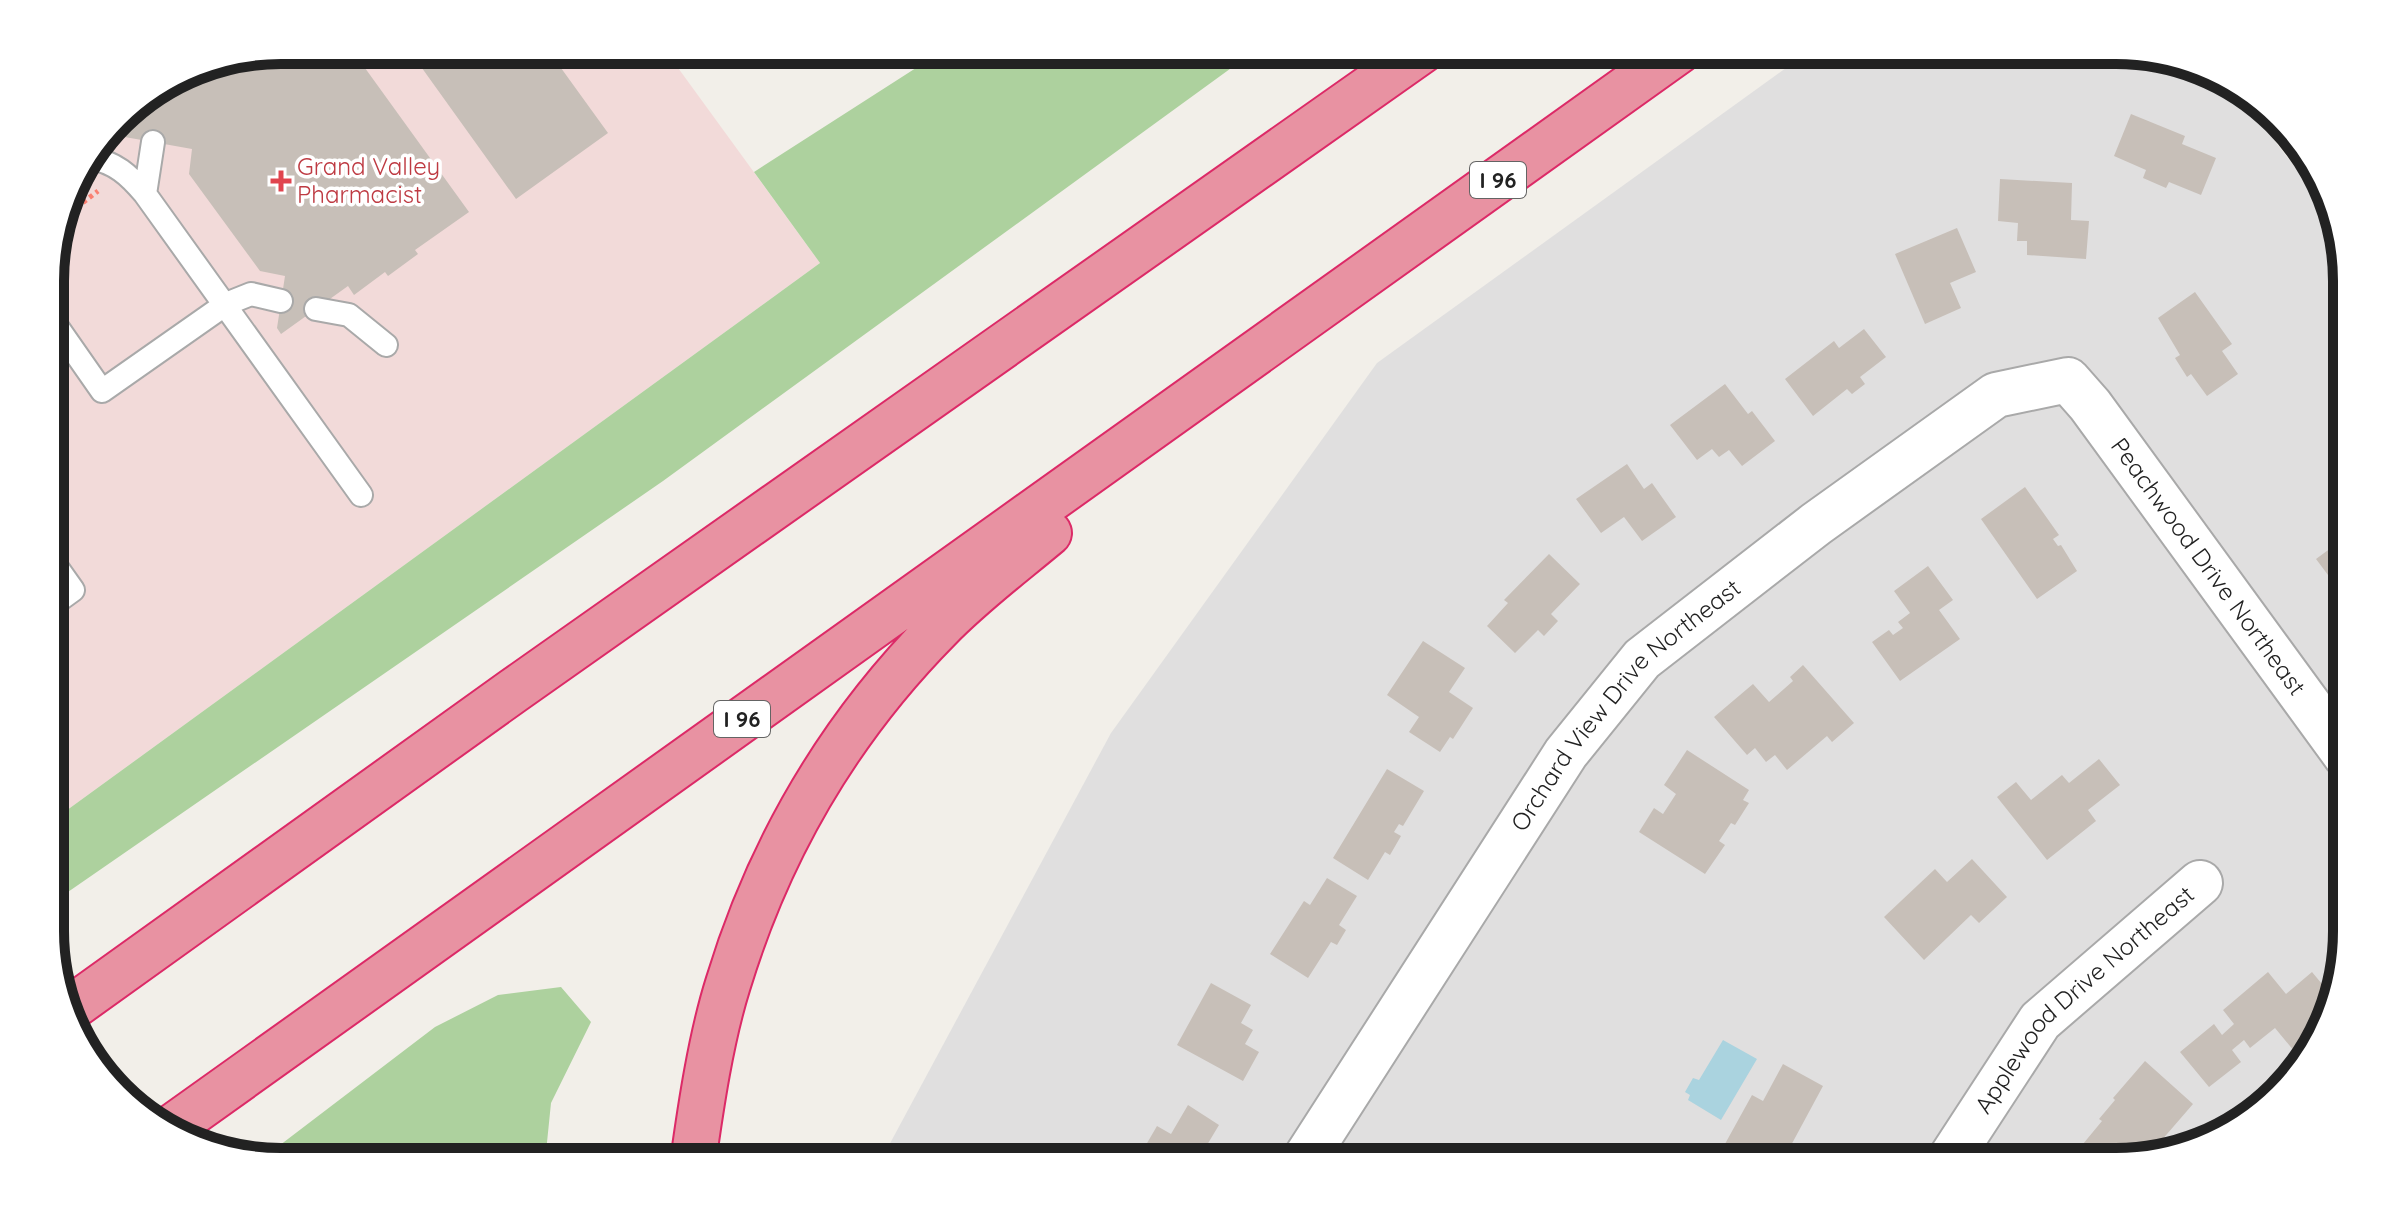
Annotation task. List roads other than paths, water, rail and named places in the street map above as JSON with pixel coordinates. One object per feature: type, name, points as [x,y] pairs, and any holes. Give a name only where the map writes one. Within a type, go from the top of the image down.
[{"type":"highway","points":[[77,1004],[513,691],[1403,64]]},
{"type":"highway","name":"I 96","points":[[179,1122],[1660,64]]},
{"type":"highway","points":[[695,1148],[715,1038],[743,936],[795,818],[867,708],[908,660],[963,605],[1316,309]]},
{"type":"street","name":"Peachwood Drive Northeast","points":[[2068,380],[2332,706]]},
{"type":"street","name":"Orchard View Drive Northeast","points":[[1312,1148],[1566,753],[1642,659],[1816,524],[1996,395],[2068,380]]},
{"type":"street","name":"Applewood Drive Northeast","points":[[1957,1148],[2040,1021],[2200,883]]},
{"type":"lane","points":[[145,194],[153,142]]},
{"type":"lane","points":[[101,160],[126,172],[145,194],[361,495]]},
{"type":"lane","points":[[64,337],[102,391],[226,304],[251,294],[281,301]]},
{"type":"lane","points":[[316,309],[349,315],[386,345]]},
{"type":"lane","points":[[64,577],[73,590],[64,597]]},
{"type":"water","points":[[1723,1040],[1757,1059],[1721,1120],[1688,1100],[1690,1095],[1685,1092],[1693,1078],[1699,1080]]},
{"type":"place","name":"Grand Valley Pharmacist","points":[[281,181]]}]
